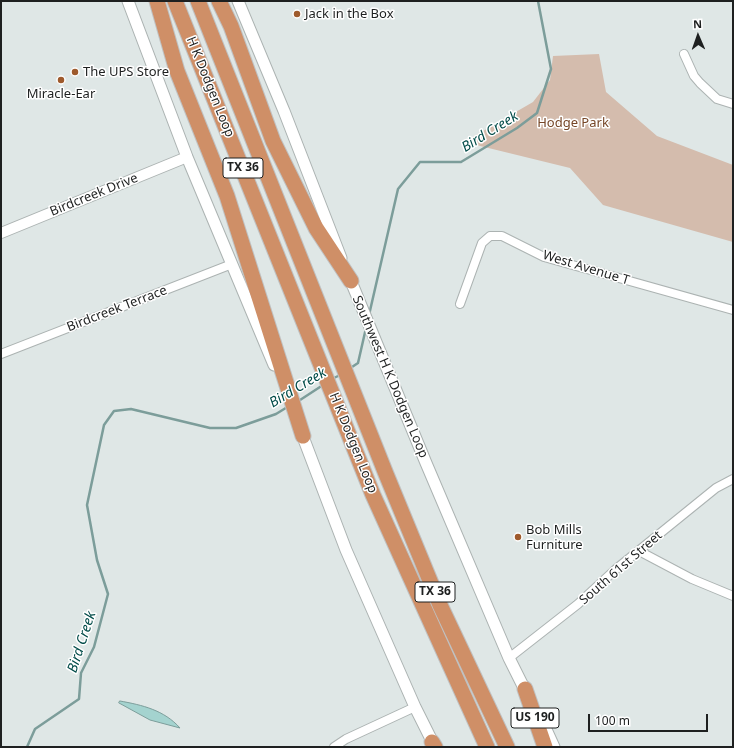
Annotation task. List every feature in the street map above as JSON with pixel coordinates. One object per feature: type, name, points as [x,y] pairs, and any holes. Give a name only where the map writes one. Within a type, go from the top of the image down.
[{"type":"highway","points":[[157,1],[177,71],[227,196],[274,355],[303,436]]},
{"type":"highway","name":"H K Dodgen Loop","points":[[175,1],[373,495],[487,747]]},
{"type":"highway","name":"H K Dodgen Loop","points":[[198,1],[370,434],[440,605],[507,747]]},
{"type":"highway","points":[[219,1],[231,26],[273,141],[316,228],[351,282]]},
{"type":"highway","name":"US 190","points":[[525,689],[545,747]]},
{"type":"main road","points":[[128,1],[187,158],[232,264],[274,355]]},
{"type":"main road","name":"Southwest H K Dodgen Loop","points":[[238,1],[284,111],[351,282],[509,658],[554,747]]},
{"type":"main road","points":[[303,436],[346,550],[415,707],[434,745]]},
{"type":"street","points":[[684,54],[694,76],[700,83],[717,99],[733,104]]},
{"type":"street","name":"Birdcreek Drive","points":[[1,233],[187,158]]},
{"type":"street","name":"West Avenue T","points":[[460,304],[482,243],[486,238],[495,236],[508,239],[544,257],[733,310]]},
{"type":"street","name":"Birdcreek Terrace","points":[[3,353],[232,264]]},
{"type":"street","points":[[1,344],[3,353]]},
{"type":"street","name":"South 61st Street","points":[[509,658],[578,604],[616,569],[716,488],[733,479]]},
{"type":"street","points":[[638,551],[692,579],[733,596]]},
{"type":"street","points":[[334,747],[415,707]]},
{"type":"green space","name":"Hodge Park","points":[[599,54],[606,92],[657,136],[733,165],[733,242],[603,205],[570,168],[464,142],[533,102],[550,80],[553,56]]},
{"type":"water","points":[[120,701],[152,709],[167,717],[180,728],[150,720],[119,703]]},
{"type":"waterway","name":"Bird Creek","points":[[369,315],[398,189],[420,162],[461,162],[517,128],[537,113],[551,69],[538,1]]},
{"type":"waterway","name":"Bird Creek","points":[[349,369],[358,363],[366,328]]},
{"type":"waterway","name":"Bird Creek","points":[[332,379],[342,374]]},
{"type":"waterway","name":"Bird Creek","points":[[297,402],[323,385]]},
{"type":"waterway","name":"Bird Creek","points":[[27,747],[35,729],[79,699],[81,673],[94,647],[108,594],[97,560],[87,505],[104,425],[114,411],[131,409],[210,428],[236,428],[276,414],[289,406]]},
{"type":"place","name":"Jack in the Box","points":[[297,14]]},
{"type":"place","name":"The UPS Store","points":[[75,72]]},
{"type":"place","name":"Miracle-Ear","points":[[61,80]]},
{"type":"place","name":"Bob Mills Furniture","points":[[518,537]]}]
